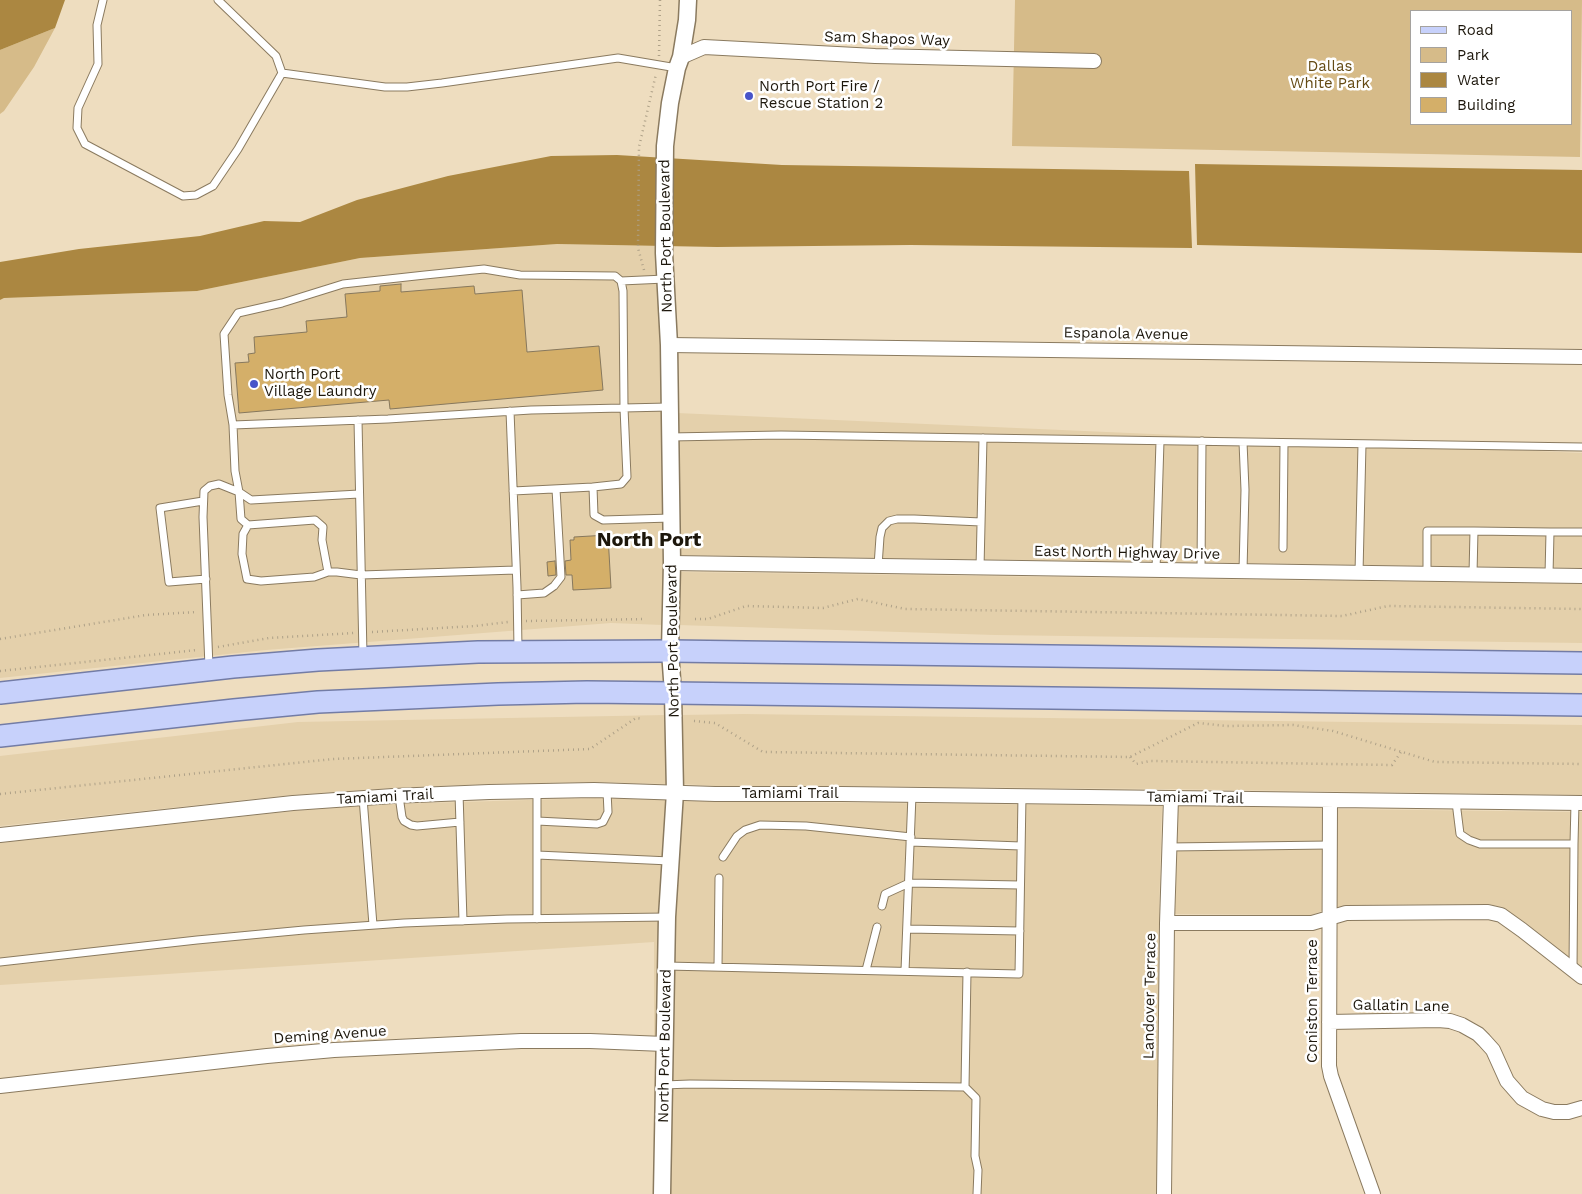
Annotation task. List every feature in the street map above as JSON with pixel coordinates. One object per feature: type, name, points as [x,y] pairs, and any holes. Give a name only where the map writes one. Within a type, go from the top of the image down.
[{"type":"main road","points":[[0,693],[209,670],[363,658],[518,652],[670,651],[1582,663]]},
{"type":"main road","points":[[0,736],[234,710],[328,702],[587,692],[1582,705]]},
{"type":"street","name":"North Port Boulevard","points":[[662,1194],[667,917],[675,792],[673,693],[670,651],[672,563],[669,345],[664,279],[665,146],[670,103],[687,20],[688,0]]},
{"type":"street","name":"Sam Shapos Way","points":[[679,62],[704,46],[875,56],[1094,61]]},
{"type":"street","name":"Espanola Avenue","points":[[669,345],[1582,357]]},
{"type":"street","name":"East North Highway Drive","points":[[672,563],[1582,576]]},
{"type":"street","name":"Tamiami Trail","points":[[0,835],[293,803],[459,793],[537,791],[607,790],[715,794],[1579,803]]},
{"type":"street","name":"Landover Terrace","points":[[1164,1194],[1170,798]]},
{"type":"street","name":"Coniston Terrace","points":[[1330,800],[1329,1066],[1373,1194]]},
{"type":"street","points":[[1167,922],[1312,923],[1346,913],[1488,912],[1500,915],[1522,930],[1577,974]]},
{"type":"street","name":"Gallatin Lane","points":[[1329,1022],[1438,1020],[1462,1025],[1478,1034],[1493,1050],[1507,1081],[1522,1098],[1542,1109],[1554,1112],[1568,1112],[1582,1108]]},
{"type":"street","name":"Deming Avenue","points":[[0,1086],[334,1050],[521,1041],[664,1044]]},
{"type":"lane","points":[[103,0],[97,24],[98,64],[78,108],[77,128],[85,144],[183,196],[196,195],[213,186],[238,149],[282,73],[276,56],[218,0]]},
{"type":"lane","points":[[282,73],[385,87],[407,87],[618,58],[679,62]]},
{"type":"lane","points":[[248,526],[241,519],[235,471],[234,424],[228,395],[224,334],[238,313],[282,303],[343,284],[484,269],[520,275],[615,276],[621,281],[623,291],[624,408],[627,477],[621,484],[513,491]]},
{"type":"lane","points":[[621,281],[664,279]]},
{"type":"lane","points":[[234,424],[670,407]]},
{"type":"lane","points":[[510,412],[518,652]]},
{"type":"lane","points":[[358,420],[363,658]]},
{"type":"lane","points":[[670,437],[781,435],[1582,447]]},
{"type":"lane","points":[[980,568],[982,438]]},
{"type":"lane","points":[[1156,570],[1160,441]]},
{"type":"lane","points":[[1201,571],[1202,441]]},
{"type":"lane","points":[[1242,571],[1243,442]]},
{"type":"lane","points":[[1283,548],[1284,443]]},
{"type":"lane","points":[[1359,573],[1362,444]]},
{"type":"lane","points":[[209,670],[203,518],[204,491],[210,486],[219,484],[239,492],[251,500],[359,494]]},
{"type":"lane","points":[[593,487],[594,515],[603,520],[671,518]]},
{"type":"lane","points":[[517,595],[544,593],[554,586],[561,577],[556,489]]},
{"type":"lane","points":[[203,501],[160,508],[170,582],[206,579]]},
{"type":"lane","points":[[878,566],[882,528],[889,521],[914,519],[982,522]]},
{"type":"lane","points":[[248,526],[315,520],[322,527],[322,540],[328,572]]},
{"type":"lane","points":[[248,526],[243,534],[242,554],[247,579],[261,581],[314,577],[328,572],[361,575],[516,570]]},
{"type":"lane","points":[[1427,574],[1427,530],[1582,532]]},
{"type":"lane","points":[[1473,574],[1474,531]]},
{"type":"lane","points":[[1549,575],[1550,532]]},
{"type":"lane","points":[[537,820],[597,824],[603,822],[608,812],[607,790]]},
{"type":"lane","points":[[537,791],[537,918]]},
{"type":"lane","points":[[459,793],[463,920]]},
{"type":"lane","points":[[905,971],[912,795]]},
{"type":"lane","points":[[399,796],[402,817],[404,821],[411,824],[417,826],[460,822]]},
{"type":"lane","points":[[666,966],[1019,974],[1022,796]]},
{"type":"lane","points":[[363,798],[373,925]]},
{"type":"lane","points":[[1456,802],[1460,834],[1480,844],[1574,844]]},
{"type":"lane","points":[[1577,974],[1574,844],[1579,803]]},
{"type":"lane","points":[[723,857],[737,836],[745,830],[760,825],[806,826],[910,840],[1021,846]]},
{"type":"lane","points":[[1169,847],[1330,845]]},
{"type":"lane","points":[[537,855],[671,860]]},
{"type":"lane","points":[[718,967],[719,878]]},
{"type":"lane","points":[[882,906],[885,894],[909,883],[1020,885]]},
{"type":"lane","points":[[0,962],[197,940],[373,925],[463,920],[667,917]]},
{"type":"lane","points":[[866,970],[877,927]]},
{"type":"lane","points":[[907,929],[1020,931]]},
{"type":"lane","points":[[965,1087],[967,972]]},
{"type":"lane","points":[[664,1085],[965,1087],[976,1098],[975,1156],[978,1170],[977,1194]]},
{"type":"path","points":[[638,147],[638,248],[645,272],[645,280]]},
{"type":"path","points":[[695,619],[708,619],[746,606],[823,608],[858,599],[905,609],[1342,616],[1388,606],[1582,609]]},
{"type":"path","points":[[0,639],[146,615],[207,611]]},
{"type":"path","points":[[0,671],[208,649],[269,638],[475,626],[518,621],[645,619]]},
{"type":"path","points":[[0,794],[333,759],[590,749],[636,718],[643,719]]},
{"type":"path","points":[[694,721],[715,722],[763,752],[1130,758],[1198,723],[1227,726],[1293,725],[1333,731],[1435,762],[1582,764]]},
{"type":"path","points":[[1130,758],[1136,764],[1150,761],[1392,765],[1401,751]]},
{"type":"shaded area","points":[[557,244],[655,246],[661,344],[663,625],[611,623],[266,650],[0,678],[0,300],[4,298],[197,291],[360,258]]},
{"type":"shaded area","points":[[677,413],[1582,453],[1582,568],[679,555]]},
{"type":"shaded area","points":[[679,572],[1582,584],[1582,643],[995,635],[678,625]]},
{"type":"shaded area","points":[[743,714],[1582,725],[1582,795],[1164,789],[715,786],[682,784],[681,715]]},
{"type":"shaded area","points":[[666,715],[667,784],[593,782],[393,788],[292,795],[0,826],[0,756],[298,722]]},
{"type":"shaded area","points":[[595,798],[667,800],[657,1036],[654,1036],[654,942],[0,985],[0,843],[294,811],[394,804]]},
{"type":"shaded area","points":[[682,801],[1162,806],[1159,915],[1157,1194],[670,1194],[675,918]]},
{"type":"shaded area","points":[[1178,806],[1322,808],[1322,911],[1311,915],[1175,914]]},
{"type":"shaded area","points":[[1337,809],[1582,812],[1582,967],[1526,923],[1502,907],[1488,904],[1345,905],[1337,907]]},
{"type":"green space","name":"Dallas White Park","points":[[1015,0],[1582,0],[1580,157],[1012,146]]},
{"type":"green space","points":[[55,28],[34,67],[0,114],[0,50]]},
{"type":"water","points":[[0,0],[65,0],[55,28],[0,50]]},
{"type":"water","points":[[617,155],[782,165],[1189,171],[1192,248],[910,245],[717,247],[557,244],[360,258],[197,291],[4,298],[0,300],[0,262],[79,249],[200,236],[264,221],[300,222],[357,200],[448,176],[551,156]]},
{"type":"water","points":[[1195,164],[1582,170],[1582,253],[1197,245]]},
{"type":"building","points":[[401,284],[401,292],[474,286],[475,294],[522,290],[527,352],[599,346],[603,390],[390,409],[389,400],[239,413],[235,363],[249,362],[248,354],[255,353],[254,337],[307,332],[306,321],[347,317],[345,294],[380,291],[380,286]]},
{"type":"building","points":[[608,535],[611,588],[573,590],[572,575],[566,575],[565,561],[571,560],[570,540],[574,540],[574,537]]},
{"type":"building","points":[[555,561],[556,575],[548,576],[547,562]]},
{"type":"place","name":"North Port Fire / Rescue Station 2","points":[[749,96]]},
{"type":"place","name":"North Port Village Laundry","points":[[254,384]]},
{"type":"district","name":"North Port","points":[[649,540]]}]
